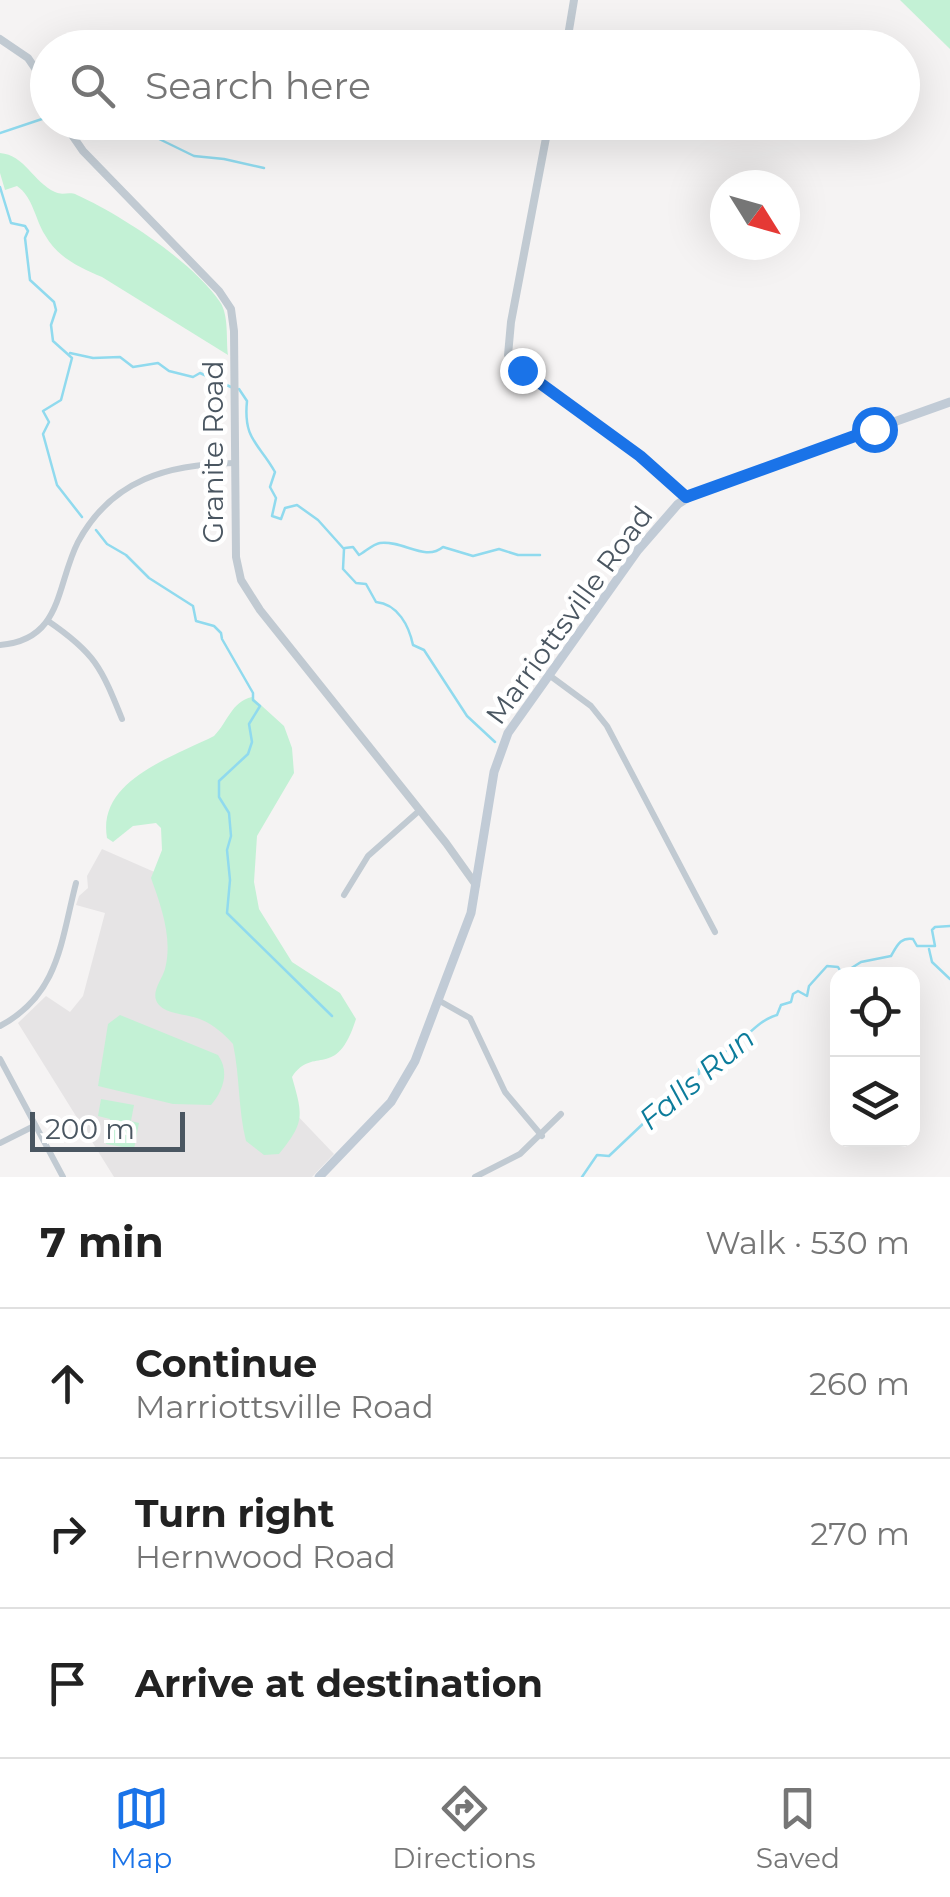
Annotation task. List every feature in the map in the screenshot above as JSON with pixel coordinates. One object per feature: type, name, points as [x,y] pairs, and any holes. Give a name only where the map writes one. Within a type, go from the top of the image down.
[{"type":"main road","name":"Marriottsville Road","points":[[319,1177],[399,1092],[415,1061],[472,913],[500,751],[508,733],[629,562],[686,497],[950,402]]},
{"type":"street","points":[[569,30],[574,0]]},
{"type":"street","points":[[0,39],[30,61]]},
{"type":"street","name":"Granite Road","points":[[75,140],[227,301],[234,331],[236,557],[246,590],[476,885]]},
{"type":"street","points":[[546,140],[508,355],[540,384],[640,456],[686,497]]},
{"type":"street","points":[[0,645],[26,638],[48,620],[78,542],[114,497],[168,470],[236,463]]},
{"type":"street","points":[[48,620],[92,655],[122,719]]},
{"type":"street","points":[[549,675],[591,706],[607,726],[715,932]]},
{"type":"street","points":[[344,895],[368,856],[420,810]]},
{"type":"street","points":[[0,1026],[33,1003],[48,981],[76,883]]},
{"type":"street","points":[[438,1000],[470,1018],[504,1092],[542,1136]]},
{"type":"street","points":[[0,1059],[64,1177]]},
{"type":"street","points":[[475,1177],[491,1174],[520,1154],[561,1114]]},
{"type":"street","points":[[0,1143],[34,1126]]},
{"type":"shaded area","points":[[102,849],[159,874],[246,1062],[334,1154],[312,1177],[114,1177],[18,1023],[46,996],[70,1012],[83,996],[105,913],[76,905],[88,888],[87,876]]},
{"type":"green space","points":[[900,0],[950,0],[950,49]]},
{"type":"green space","points":[[0,153],[16,159],[55,192],[74,194],[114,214],[192,271],[223,307],[228,355],[63,256],[50,243],[22,191],[17,186],[5,190]]},
{"type":"green space","points":[[252,697],[284,726],[292,748],[294,773],[257,836],[254,882],[259,909],[292,962],[340,993],[356,1019],[341,1050],[308,1063],[292,1077],[300,1110],[297,1126],[279,1154],[264,1155],[246,1141],[233,1044],[206,1022],[168,1011],[156,1001],[168,946],[151,878],[162,850],[161,828],[156,823],[133,826],[113,842],[107,838],[107,818],[126,786],[159,762],[214,736],[234,708]]},
{"type":"green space","points":[[120,1015],[218,1055],[224,1068],[223,1081],[211,1105],[173,1104],[98,1086],[108,1024]]},
{"type":"green space","points":[[101,1099],[134,1105],[131,1121],[139,1123],[134,1149],[106,1144],[110,1119],[98,1116]]},
{"type":"waterway","points":[[0,133],[30,123]]},
{"type":"waterway","points":[[161,140],[194,156],[264,168]]},
{"type":"waterway","points":[[0,187],[11,223],[25,226],[28,231],[25,238],[30,280],[54,302],[53,341],[72,358],[61,400],[43,411],[49,422],[43,434],[57,485],[82,517]]},
{"type":"waterway","points":[[70,353],[93,358],[120,357],[133,367],[158,363],[169,371],[193,377],[200,373],[231,387]]},
{"type":"waterway","points":[[239,389],[247,401],[250,433],[275,472],[270,487],[276,498],[272,516],[281,519],[285,508],[297,505],[318,520],[344,549],[343,569],[356,583],[366,584],[376,602],[396,611],[413,645],[424,650],[467,716],[495,742]]},
{"type":"waterway","points":[[96,530],[149,578],[193,606],[196,621],[214,626],[221,633],[253,693],[253,700],[260,706],[249,724],[252,742],[248,754],[219,781],[219,797],[229,813],[231,836],[227,850],[227,913],[332,1016]]},
{"type":"waterway","points":[[345,548],[353,547],[359,555],[377,544],[389,543],[421,552],[443,547],[473,556],[499,549],[518,555],[540,555]]},
{"type":"waterway","name":"Falls Run","points":[[582,1177],[597,1155],[609,1156],[647,1120],[668,1112],[673,1096],[683,1093],[699,1069],[711,1070],[717,1055],[777,1015],[781,1005],[791,1002],[793,994],[798,991],[807,996],[809,986],[827,966],[838,967],[842,974],[861,962],[891,956],[905,939],[913,939],[917,946],[935,946],[932,930],[950,926]]},
{"type":"waterway","points":[[929,949],[932,962],[950,979]]},
{"type":"route","points":[[522,370],[640,456],[686,497],[874,429]]}]
